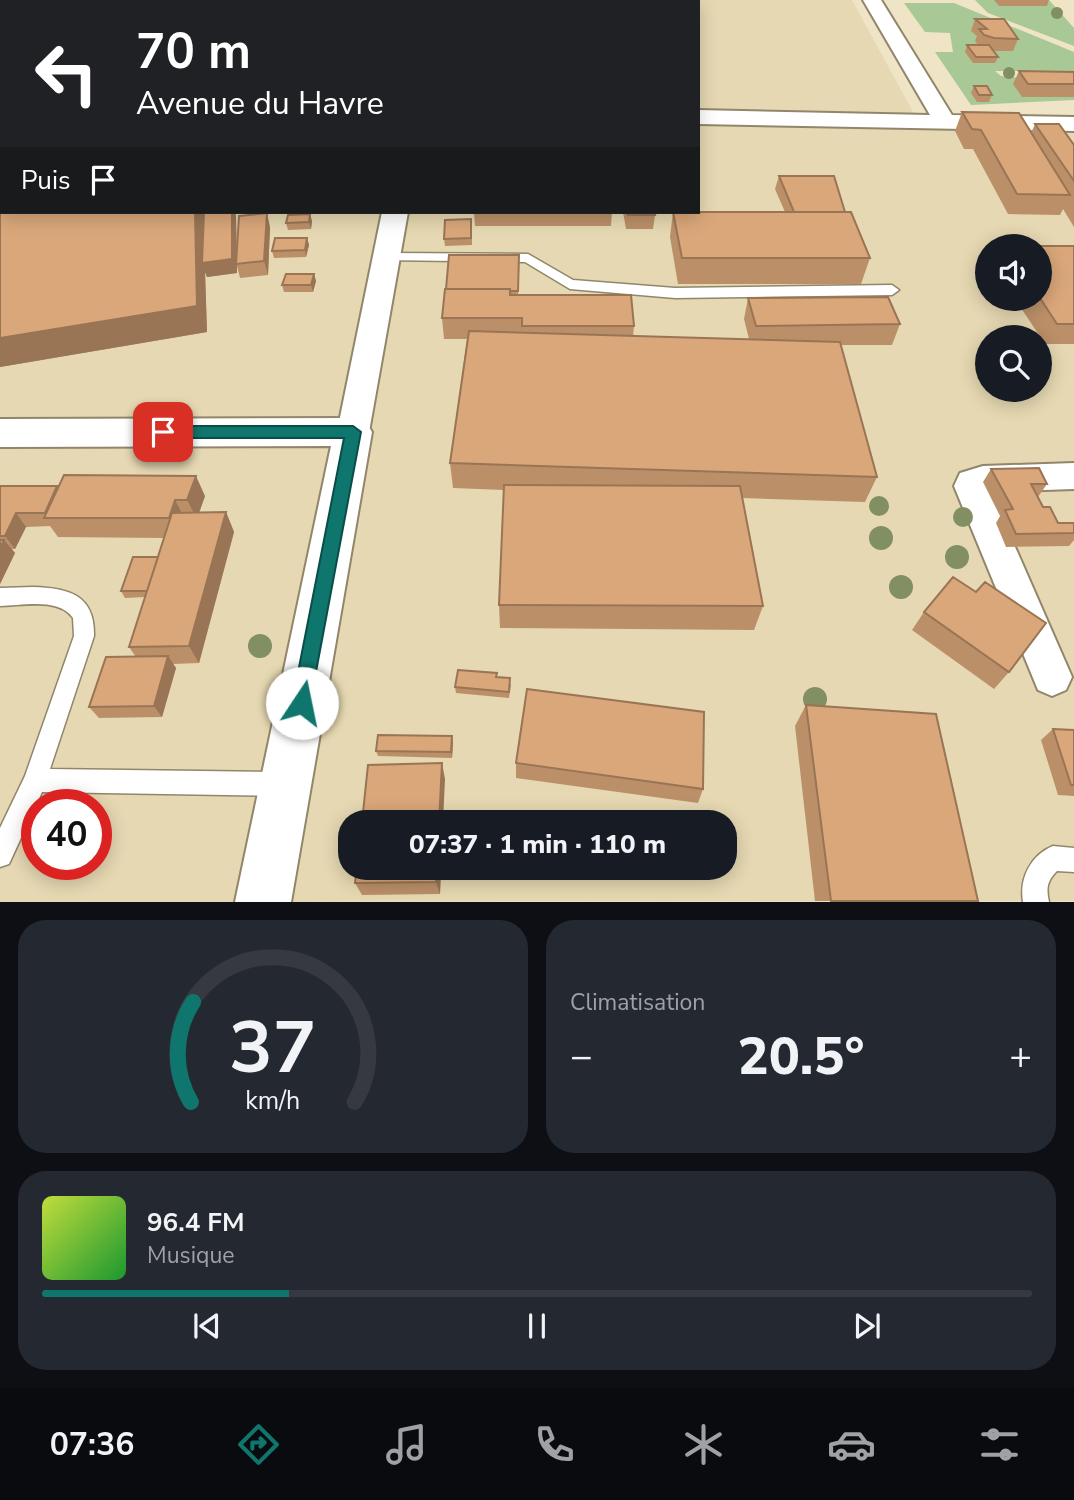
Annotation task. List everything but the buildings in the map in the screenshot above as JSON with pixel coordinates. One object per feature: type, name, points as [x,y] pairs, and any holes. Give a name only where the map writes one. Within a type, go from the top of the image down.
[{"type":"street","points":[[873,0],[946,122]]},
{"type":"street","points":[[700,117],[1074,124]]},
{"type":"street","points":[[264,901],[395,214]]},
{"type":"street","points":[[0,433],[353,432]]},
{"type":"street","points":[[1052,677],[971,486],[972,482],[983,479],[1074,476]]},
{"type":"lane","points":[[387,257],[528,258],[570,284],[675,293],[892,290]]},
{"type":"lane","points":[[0,597],[61,598],[75,603],[83,615],[84,636],[35,780],[0,855]]},
{"type":"lane","points":[[35,780],[286,784]]},
{"type":"lane","points":[[1036,901],[1033,890],[1039,870],[1053,858],[1074,860]]},
{"type":"shaded area","points":[[700,0],[852,0],[919,123],[1074,127],[1074,901],[0,902],[0,214],[700,214]]},
{"type":"green space","points":[[975,0],[1049,0],[1074,28],[1074,46],[988,13]]},
{"type":"green space","points":[[904,3],[954,3],[1074,52],[1074,71],[995,71],[1001,76],[1074,82],[1074,100],[971,105],[935,52],[953,52],[950,33],[925,32]]},
{"type":"route","points":[[163,432],[353,432],[302,703]]}]
